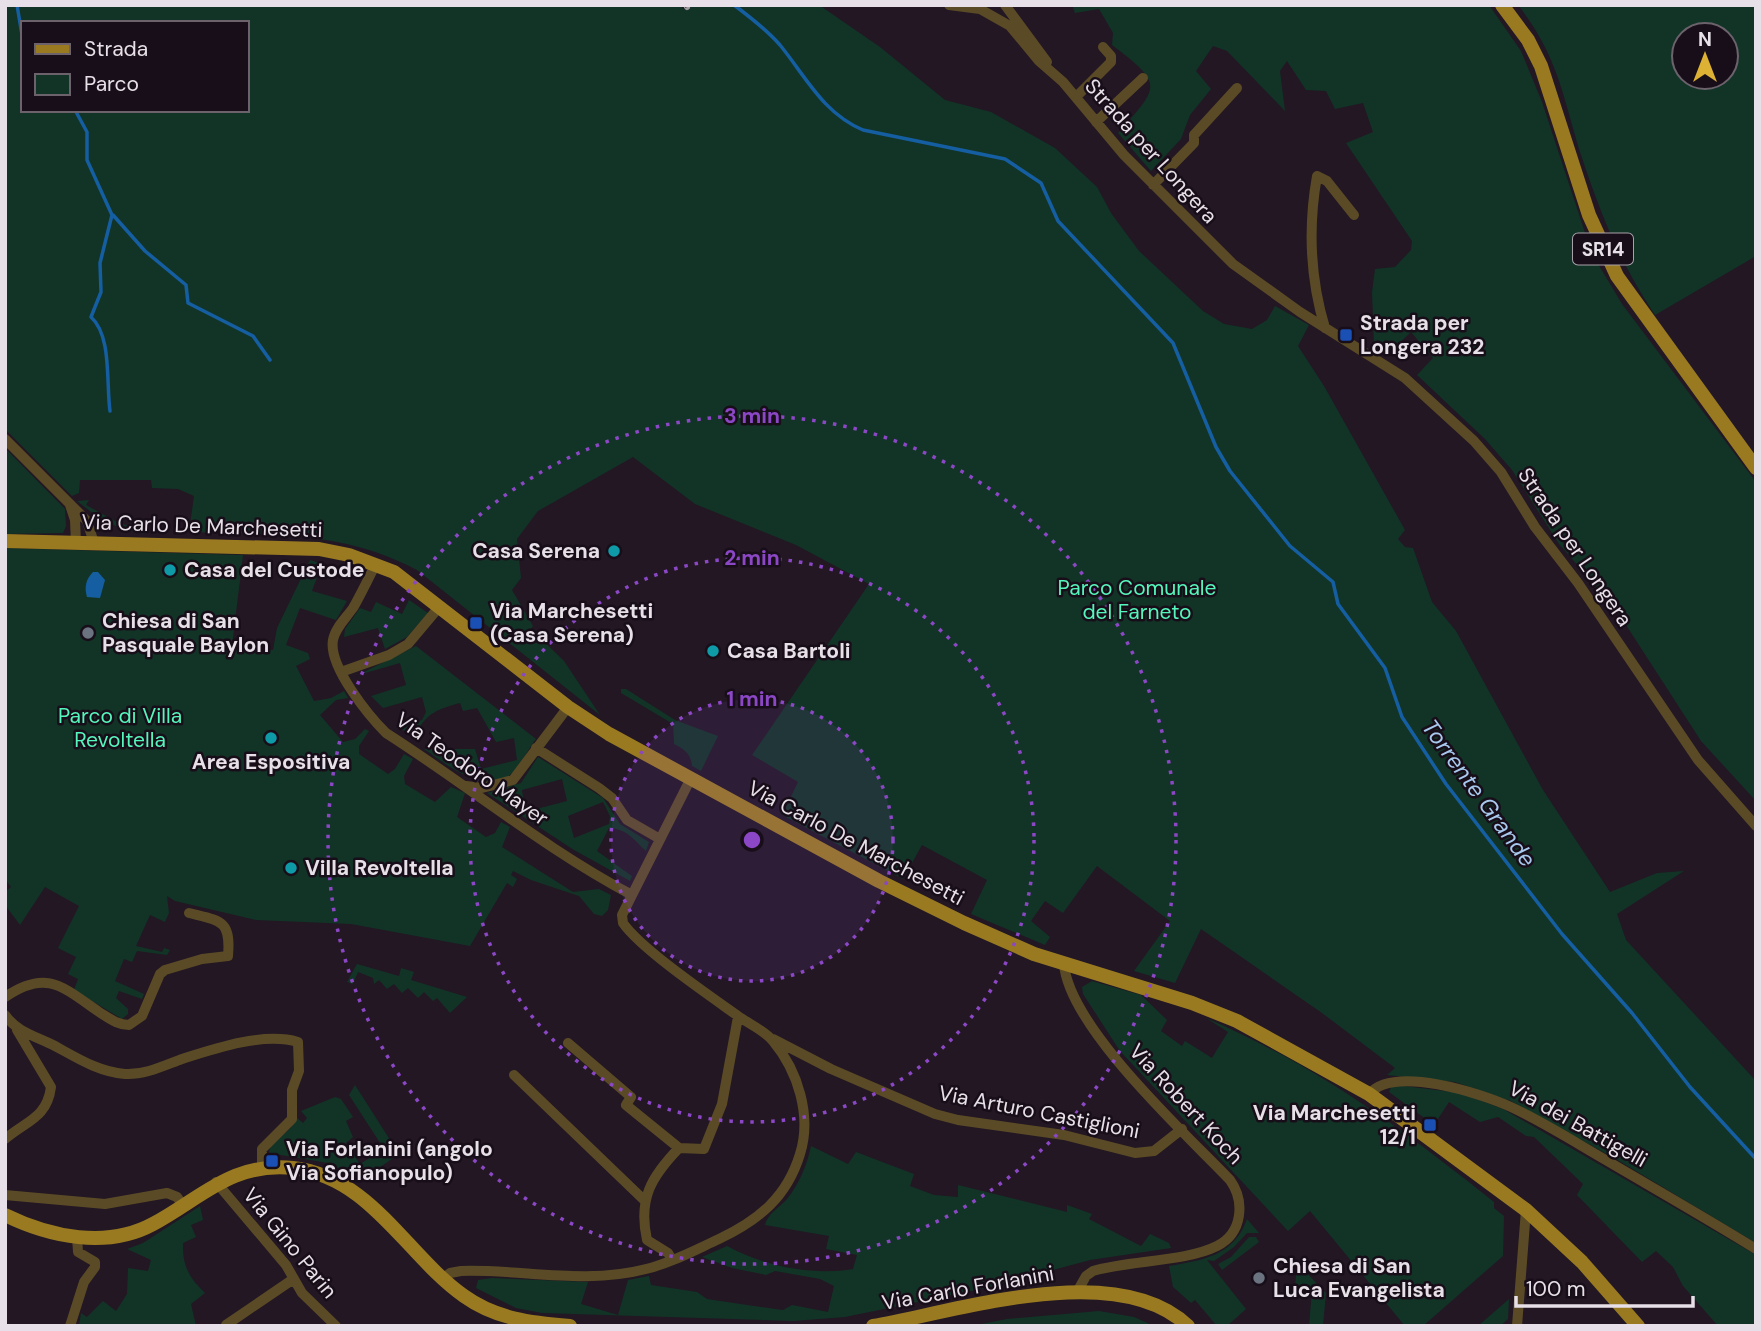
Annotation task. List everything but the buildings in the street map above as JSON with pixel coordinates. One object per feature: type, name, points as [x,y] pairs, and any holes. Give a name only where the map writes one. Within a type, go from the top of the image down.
[{"type":"main road","name":"SR14","points":[[1502,5],[1528,40],[1541,66],[1589,215],[1617,276],[1756,468]]},
{"type":"main road","name":"Via Carlo De Marchesetti","points":[[5,541],[320,549],[376,564],[405,579],[568,706],[690,780],[938,911],[987,934],[1064,964],[1192,1003],[1237,1021],[1369,1094],[1526,1210],[1582,1262],[1638,1326]]},
{"type":"main road","points":[[5,1215],[49,1233],[76,1237],[109,1237],[152,1224],[216,1182],[262,1168],[300,1170],[339,1183],[392,1224],[443,1279],[463,1296],[492,1312],[513,1319],[570,1326]]},
{"type":"main road","name":"Via Carlo Forlanini","points":[[873,1326],[1007,1299],[1077,1292],[1142,1299],[1169,1310],[1188,1326]]},
{"type":"street","name":"Strada per Longera","points":[[948,5],[980,9],[1002,20],[1039,61],[1053,72]]},
{"type":"street","name":"Strada per Longera","points":[[1005,5],[1053,72],[1096,122],[1153,185],[1233,264],[1325,328],[1405,378],[1488,456],[1698,760],[1756,826]]},
{"type":"street","points":[[1076,97],[1111,62],[1103,47]]},
{"type":"street","points":[[1096,122],[1143,78]]},
{"type":"street","points":[[1153,185],[1194,143],[1194,135],[1237,88]]},
{"type":"street","points":[[1325,328],[1317,301],[1310,235],[1317,176],[1327,181],[1354,215]]},
{"type":"street","points":[[5,439],[90,526],[94,543]]},
{"type":"street","points":[[68,503],[75,520],[76,543]]},
{"type":"street","name":"Via Teodoro Mayer","points":[[376,564],[333,638],[341,672],[360,702],[386,733],[587,871],[632,895]]},
{"type":"street","points":[[341,672],[389,655],[408,644],[440,606]]},
{"type":"street","points":[[463,785],[482,788],[505,785],[513,780],[568,706]]},
{"type":"street","points":[[536,748],[599,788],[612,798],[627,820],[660,839]]},
{"type":"street","points":[[632,895],[690,780]]},
{"type":"street","name":"Via Arturo Castiglioni","points":[[632,895],[622,915],[628,930],[738,1017],[771,1038],[831,1069],[935,1114],[958,1120],[1064,1135],[1135,1153],[1154,1151],[1182,1129]]},
{"type":"street","points":[[5,997],[22,985],[41,981],[67,991],[114,1022],[129,1025],[142,1016],[160,974],[165,970],[202,959],[228,956],[227,928],[219,921],[189,913]]},
{"type":"street","name":"Via Robert Koch","points":[[1064,964],[1068,984],[1102,1040],[1236,1188],[1240,1214],[1233,1231],[1224,1242],[1208,1250],[1093,1271],[1086,1276],[1077,1292]]},
{"type":"street","points":[[5,1016],[51,1087],[50,1096],[38,1118],[5,1139]]},
{"type":"street","points":[[568,1042],[631,1097],[626,1105],[679,1148],[704,1149],[722,1104],[738,1017]]},
{"type":"street","points":[[15,1028],[91,1066],[127,1074],[143,1073],[217,1049],[262,1040],[283,1038],[298,1042],[299,1071],[292,1090],[295,1110],[292,1119],[262,1149],[262,1168]]},
{"type":"street","points":[[443,1279],[450,1273],[469,1270],[556,1276],[614,1274],[645,1269],[736,1231],[759,1217],[785,1189],[802,1147],[802,1098],[785,1056],[771,1038]]},
{"type":"street","points":[[514,1075],[644,1200]]},
{"type":"street","name":"Via dei Battigelli","points":[[1369,1094],[1379,1084],[1397,1082],[1464,1090],[1502,1103],[1569,1138],[1756,1249]]},
{"type":"street","points":[[672,1260],[668,1253],[648,1240],[644,1200],[658,1172],[679,1148]]},
{"type":"street","name":"Via Gino Parin","points":[[216,1182],[286,1265],[292,1280],[317,1311],[336,1326]]},
{"type":"street","points":[[5,1195],[105,1204],[167,1193],[177,1197],[183,1204]]},
{"type":"street","points":[[1517,1326],[1526,1210]]},
{"type":"street","points":[[70,1326],[84,1282],[95,1267],[95,1262],[78,1252],[76,1237]]},
{"type":"street","points":[[226,1325],[292,1280]]},
{"type":"green space","name":"Parco Comunale del Farneto","points":[[5,5],[681,5],[683,9],[690,5],[819,5],[880,47],[945,100],[991,112],[1055,148],[1097,187],[1111,213],[1139,251],[1203,311],[1224,324],[1252,329],[1267,320],[1275,306],[1309,325],[1298,346],[1324,386],[1405,530],[1398,539],[1405,547],[1413,548],[1432,602],[1456,631],[1543,790],[1610,892],[1657,873],[1684,871],[1617,914],[1626,940],[1756,1081],[1756,1243],[1621,1162],[1511,1101],[1455,1082],[1387,1075],[1395,1068],[1322,1013],[1201,929],[1175,983],[1134,971],[1170,921],[1097,866],[1063,913],[1045,901],[1031,921],[1050,937],[1045,945],[971,914],[987,880],[922,845],[903,879],[782,815],[798,782],[752,755],[869,584],[796,545],[695,504],[633,457],[538,511],[517,539],[521,578],[512,590],[533,626],[531,629],[564,661],[600,715],[417,570],[389,557],[333,541],[305,537],[189,532],[194,496],[178,489],[152,488],[151,480],[80,480],[79,493],[72,496],[5,429]]},
{"type":"green space","points":[[1072,5],[1489,5],[1521,51],[1542,102],[1592,254],[1622,304],[1756,482],[1756,801],[1701,741],[1615,608],[1559,544],[1512,470],[1485,439],[1417,375],[1433,358],[1411,332],[1389,353],[1374,345],[1372,292],[1375,269],[1395,267],[1411,250],[1412,241],[1346,143],[1373,132],[1363,103],[1335,109],[1326,91],[1306,90],[1287,61],[1280,71],[1285,111],[1227,51],[1213,46],[1196,71],[1211,89],[1190,115],[1181,139],[1151,171],[1118,133],[1148,95],[1148,78],[1112,45],[1113,33],[1099,9],[1075,13]]},
{"type":"green space","points":[[1518,5],[1756,5],[1756,256],[1655,315],[1622,258],[1605,220],[1582,158],[1558,78],[1543,42]]},
{"type":"green space","points":[[5,448],[65,509],[66,526],[63,533],[5,534]]},
{"type":"green space","points":[[89,500],[86,505],[119,523],[146,531],[146,534],[109,523],[77,501]]},
{"type":"green space","name":"Parco di Villa Revoltella","points":[[5,548],[243,555],[232,646],[273,650],[277,628],[310,560],[322,564],[312,591],[347,601],[336,620],[300,608],[286,645],[308,653],[310,659],[296,666],[314,701],[331,698],[344,691],[348,698],[336,700],[320,715],[343,742],[355,739],[365,729],[369,731],[359,746],[359,754],[388,774],[395,769],[404,754],[413,759],[404,776],[405,784],[435,802],[451,787],[465,793],[457,817],[486,837],[495,833],[501,822],[510,827],[502,847],[573,892],[599,889],[611,895],[608,910],[602,916],[594,914],[579,896],[513,871],[511,875],[517,879],[513,887],[507,883],[470,946],[351,924],[256,920],[175,901],[167,896],[169,913],[165,922],[150,915],[136,946],[162,952],[164,948],[170,950],[167,955],[137,951],[132,962],[124,959],[115,981],[144,994],[142,999],[119,991],[116,998],[128,1009],[128,1014],[122,1019],[74,990],[78,979],[68,974],[76,957],[58,948],[79,906],[45,887],[20,925],[5,905],[5,892],[11,887],[5,879]]},
{"type":"green space","points":[[409,600],[428,613],[407,637],[385,649],[378,628],[344,637],[345,629],[360,608],[371,612],[376,602],[402,614]]},
{"type":"green space","points":[[416,646],[536,739],[510,775],[488,782],[476,780],[453,769],[424,749],[475,749],[481,769],[517,760],[514,738],[496,742],[477,708],[463,711],[460,703],[439,710],[424,721],[416,734],[396,728],[422,720],[426,712],[422,697],[383,708],[371,696],[406,685],[400,663],[358,675]]},
{"type":"green space","points":[[621,689],[626,689],[675,720],[718,736],[701,771],[692,766],[687,753],[674,744],[673,724],[621,693]]},
{"type":"green space","points":[[538,757],[603,798],[620,824],[649,842],[646,851],[625,833],[609,828],[597,851],[632,876],[630,881],[574,850],[487,793],[521,783]],"holes":[[[562,779],[567,801],[525,812],[522,790]],[[603,802],[610,816],[609,824],[574,838],[568,816]]]},
{"type":"green space","points":[[357,964],[399,976],[401,968],[414,972],[411,980],[467,997],[450,1013],[437,998],[433,1001],[424,992],[418,998],[408,988],[402,993],[394,984],[387,989],[379,980],[374,984],[373,978],[358,972],[353,984],[347,982]]},
{"type":"green space","points":[[1092,981],[1141,995],[1167,1020],[1161,1031],[1182,1046],[1185,1041],[1212,1058],[1228,1032],[1206,1018],[1285,1056],[1391,1123],[1494,1202],[1494,1208],[1504,1216],[1503,1256],[1423,1326],[1405,1326],[1310,1211],[1288,1231],[1120,1051],[1083,994],[1082,987]]},
{"type":"green space","points":[[355,1085],[399,1154],[360,1181],[328,1163],[269,1153],[273,1143],[291,1128],[296,1117],[303,1123],[307,1118],[301,1111],[335,1097],[341,1099],[353,1117],[346,1121],[353,1137],[346,1143],[360,1164],[384,1149],[349,1095]]},
{"type":"green space","points":[[1404,1086],[1461,1093],[1503,1109],[1756,1255],[1756,1326],[1718,1326],[1683,1286],[1673,1267],[1656,1251],[1642,1262],[1577,1195],[1583,1184],[1534,1137],[1526,1136],[1498,1117],[1480,1122],[1449,1102],[1434,1125],[1389,1092],[1391,1087]]},
{"type":"green space","points":[[811,1146],[848,1164],[856,1152],[914,1174],[910,1186],[934,1195],[958,1197],[958,1185],[1067,1212],[1067,1205],[1092,1214],[1089,1219],[1141,1246],[1150,1234],[1169,1243],[1171,1248],[1090,1260],[986,1288],[845,1317],[793,1321],[542,1313],[516,1308],[476,1288],[478,1280],[492,1278],[588,1282],[581,1304],[618,1315],[628,1280],[649,1276],[651,1285],[697,1292],[707,1299],[783,1310],[792,1305],[828,1312],[834,1286],[820,1279],[775,1271],[766,1275],[732,1268],[702,1257],[727,1246],[756,1259],[789,1268],[822,1271],[853,1269],[857,1255],[826,1249],[829,1236],[765,1225],[771,1214],[795,1187]]},
{"type":"green space","points":[[200,1206],[203,1220],[191,1225],[196,1237],[183,1243],[188,1271],[205,1293],[191,1304],[196,1326],[79,1326],[81,1313],[87,1317],[103,1301],[116,1311],[127,1294],[128,1268],[148,1271],[151,1260],[127,1249],[143,1243]]},
{"type":"green space","points":[[1247,1219],[1259,1233],[1247,1233],[1234,1247],[1214,1261],[1207,1260],[1246,1309],[1227,1326],[1217,1326],[1195,1300],[1191,1303],[1173,1287],[1169,1266],[1205,1258],[1226,1249]]},
{"type":"green space","points":[[1249,1237],[1256,1237],[1259,1242],[1222,1270],[1218,1264],[1231,1257]]},
{"type":"green space","points":[[1297,1263],[1326,1293],[1323,1326],[1309,1326],[1312,1290],[1295,1288]]},
{"type":"green space","points":[[1509,1299],[1508,1319],[1500,1326],[1478,1326]]},
{"type":"green space","points":[[1099,1311],[1134,1317],[1154,1326],[971,1326],[1007,1319]]},
{"type":"water","points":[[93,572],[98,572],[105,580],[100,598],[87,597],[86,583]]},
{"type":"waterway","points":[[17,5],[21,29]]},
{"type":"waterway","name":"Torrente Grande","points":[[734,5],[775,39],[816,93],[849,123],[863,130],[1005,159],[1041,183],[1058,221],[1173,343],[1216,447],[1230,471],[1290,546],[1333,582],[1338,604],[1385,668],[1402,717],[1446,784],[1562,934],[1632,1013],[1690,1087],[1756,1159]]},
{"type":"waterway","points":[[76,112],[87,132],[87,160],[112,215],[100,263],[101,292],[91,317],[98,325],[105,347],[110,411]]},
{"type":"waterway","points":[[113,215],[145,251],[186,285],[188,303],[253,336],[270,360]]},
{"type":"place","name":"Strada per Longera 232","points":[[1346,335]]},
{"type":"place","name":"Casa Serena","points":[[614,551]]},
{"type":"place","name":"Casa del Custode","points":[[170,570]]},
{"type":"place","name":"Via Marchesetti (Casa Serena)","points":[[476,623]]},
{"type":"place","name":"Chiesa di San Pasquale Baylon","points":[[88,633]]},
{"type":"place","name":"Casa Bartoli","points":[[713,651]]},
{"type":"place","name":"Area Espositiva","points":[[271,738]]},
{"type":"place","name":"Villa Revoltella","points":[[291,868]]},
{"type":"place","name":"Via Marchesetti 12/1","points":[[1430,1125]]},
{"type":"place","name":"Via Forlanini (angolo Via Sofianopulo)","points":[[272,1161]]},
{"type":"place","name":"Chiesa di San Luca Evangelista","points":[[1259,1278]]}]
